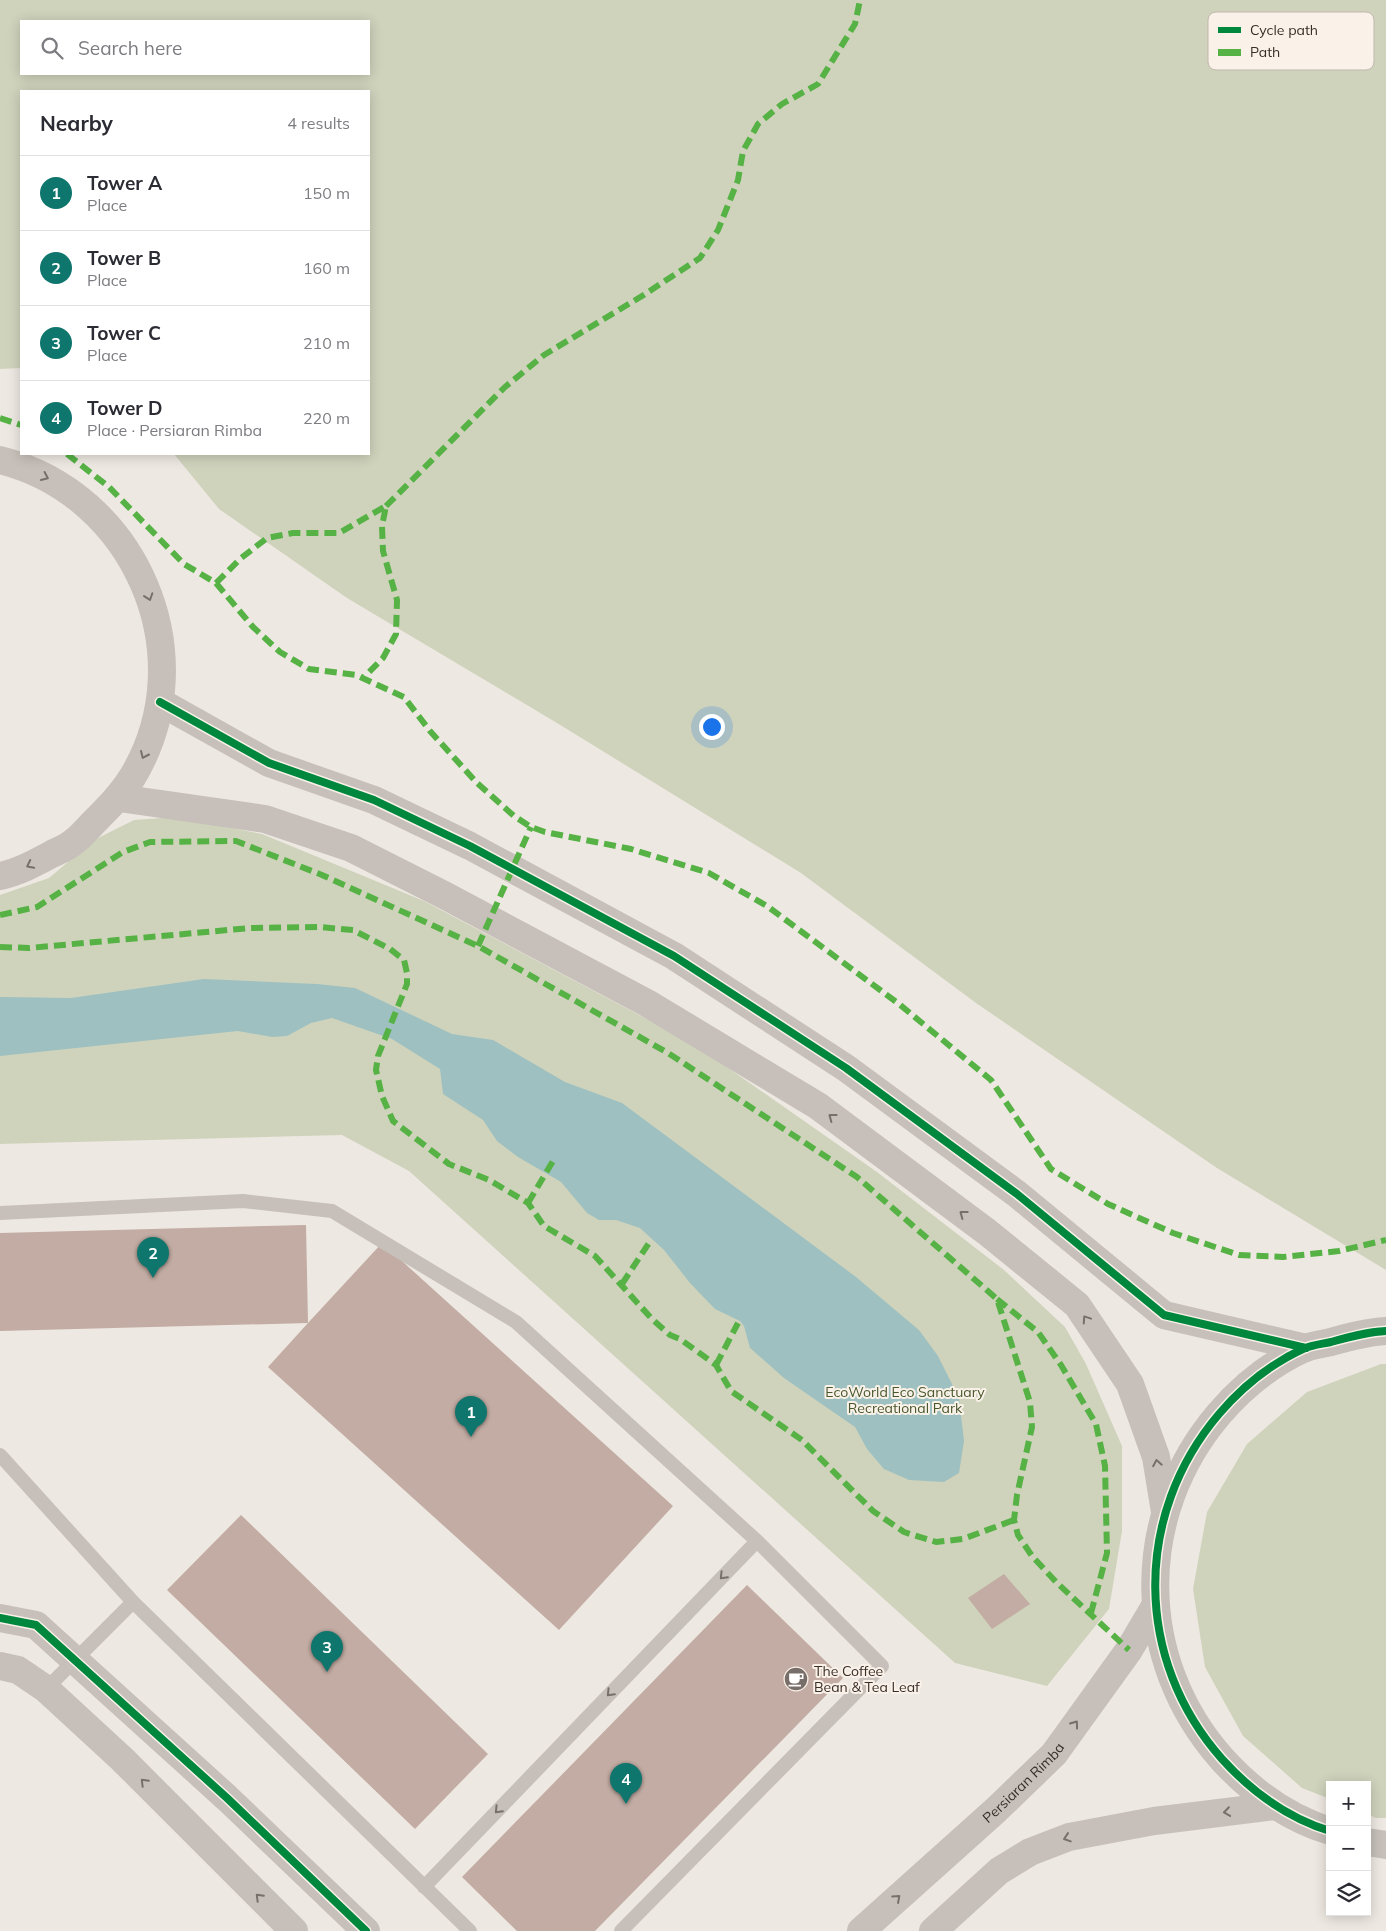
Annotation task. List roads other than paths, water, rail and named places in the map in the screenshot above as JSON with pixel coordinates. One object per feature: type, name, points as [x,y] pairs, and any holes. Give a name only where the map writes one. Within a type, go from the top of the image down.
[{"type":"street","points":[[0,460],[20,465],[58,484],[93,509],[121,541],[142,578],[156,618],[162,660],[160,702],[154,728],[145,752],[119,798],[72,844],[14,873],[0,876]]},
{"type":"street","points":[[160,702],[269,763],[374,800],[470,846],[674,956],[846,1068],[1017,1194],[1164,1315],[1306,1348]]},
{"type":"street","points":[[119,798],[265,819],[351,848],[444,895],[646,1003],[818,1106],[987,1232],[1077,1305],[1130,1384],[1156,1457],[1165,1512]]},
{"type":"street","points":[[1326,1830],[1316,1827],[1275,1806],[1237,1776],[1205,1740],[1180,1699],[1164,1654],[1155,1606],[1156,1558],[1165,1512],[1181,1470],[1204,1432],[1227,1405],[1268,1370],[1306,1348],[1371,1332],[1386,1331]]},
{"type":"street","name":"Persiaran Rimba","points":[[861,1931],[996,1810],[1054,1754],[1129,1650],[1155,1606]]},
{"type":"street","points":[[0,1618],[36,1625],[227,1798],[366,1931]]},
{"type":"street","points":[[0,1666],[18,1670],[46,1689],[122,1759],[294,1931]]},
{"type":"street","points":[[933,1931],[999,1871],[1030,1852],[1069,1837],[1154,1821],[1275,1806]]},
{"type":"street","points":[[1371,1843],[1386,1845]]},
{"type":"lane","points":[[0,1213],[243,1201],[332,1211],[516,1322],[756,1541],[882,1666],[621,1931]]},
{"type":"lane","points":[[0,1455],[133,1602],[470,1931]]},
{"type":"lane","points":[[424,1887],[756,1541]]},
{"type":"lane","points":[[46,1689],[133,1602]]},
{"type":"water","points":[[204,979],[317,984],[355,988],[452,1034],[493,1040],[565,1082],[622,1103],[856,1277],[919,1330],[938,1356],[959,1398],[964,1441],[959,1473],[944,1482],[909,1480],[884,1469],[867,1449],[855,1427],[784,1378],[750,1348],[744,1326],[740,1321],[715,1309],[690,1283],[664,1250],[640,1228],[616,1220],[599,1220],[587,1213],[561,1182],[518,1157],[497,1141],[483,1120],[443,1094],[440,1069],[392,1039],[332,1018],[311,1023],[287,1036],[272,1037],[238,1031],[0,1056],[0,997],[71,998]]},
{"type":"place","name":"Tower B","points":[[153,1278]]},
{"type":"place","name":"Tower A","points":[[471,1437]]},
{"type":"place","name":"Tower C","points":[[327,1672]]},
{"type":"place","name":"The Coffee Bean & Tea Leaf","points":[[796,1679]]},
{"type":"place","name":"Tower D","points":[[626,1804]]},
{"type":"park label","name":"EcoWorld Eco Sanctuary Recreational Park","points":[[905,1400]]}]
